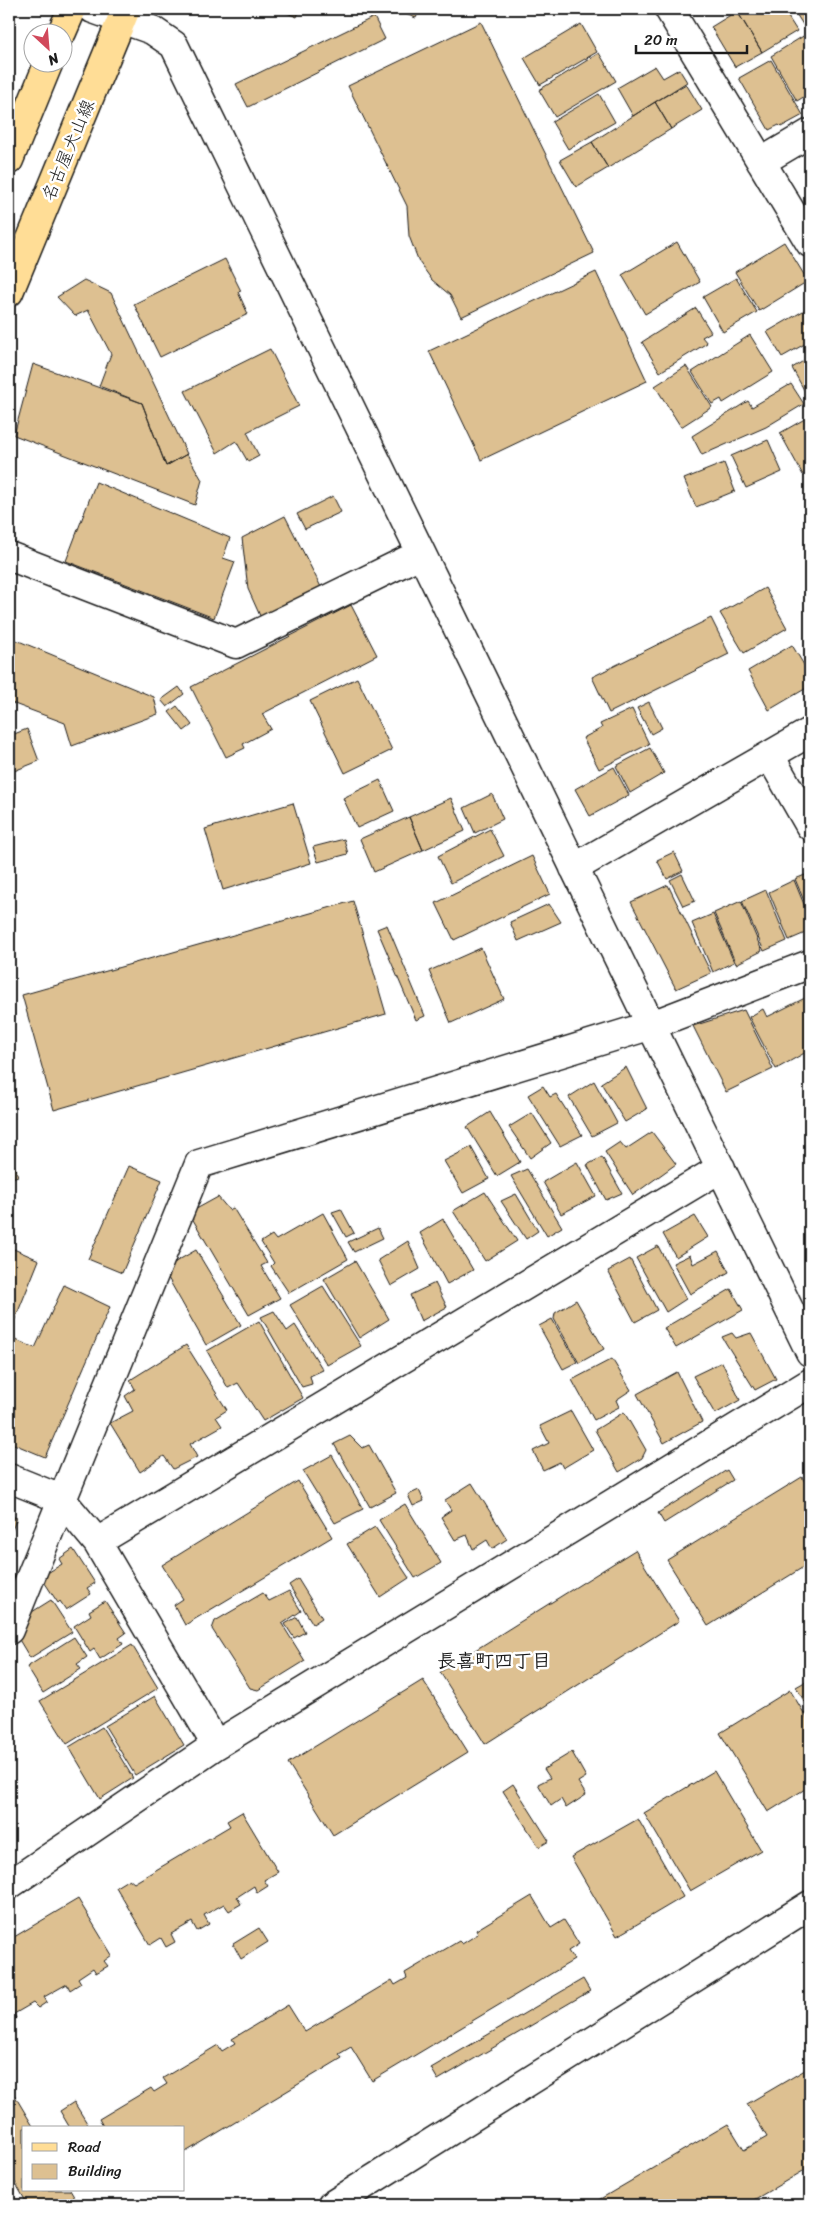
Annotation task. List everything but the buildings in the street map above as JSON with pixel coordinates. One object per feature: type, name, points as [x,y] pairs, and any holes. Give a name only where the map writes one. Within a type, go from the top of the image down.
[{"type":"main road","points":[[66,22],[72,9]]},
{"type":"main road","name":"名古屋犬山線","points":[[9,292],[124,14]]},
{"type":"main road","points":[[9,160],[45,72]]},
{"type":"street","points":[[93,9],[124,14],[174,45],[420,554],[652,1025],[810,1352]]},
{"type":"street","points":[[677,11],[761,162],[810,243]]},
{"type":"street","points":[[761,162],[810,133]]},
{"type":"street","points":[[9,556],[236,644],[420,554]]},
{"type":"street","points":[[574,868],[810,732]]},
{"type":"street","points":[[770,756],[810,826]]},
{"type":"street","points":[[9,1630],[199,1164],[652,1025],[810,964]]},
{"type":"street","points":[[96,1542],[721,1168]]},
{"type":"street","points":[[9,1885],[216,1745],[810,1383]]},
{"type":"street","points":[[9,1478],[61,1499],[96,1542],[216,1745]]},
{"type":"street","points":[[332,2205],[810,1905]]},
{"type":"district","name":"長喜町四丁目","points":[[494,1660]]}]
